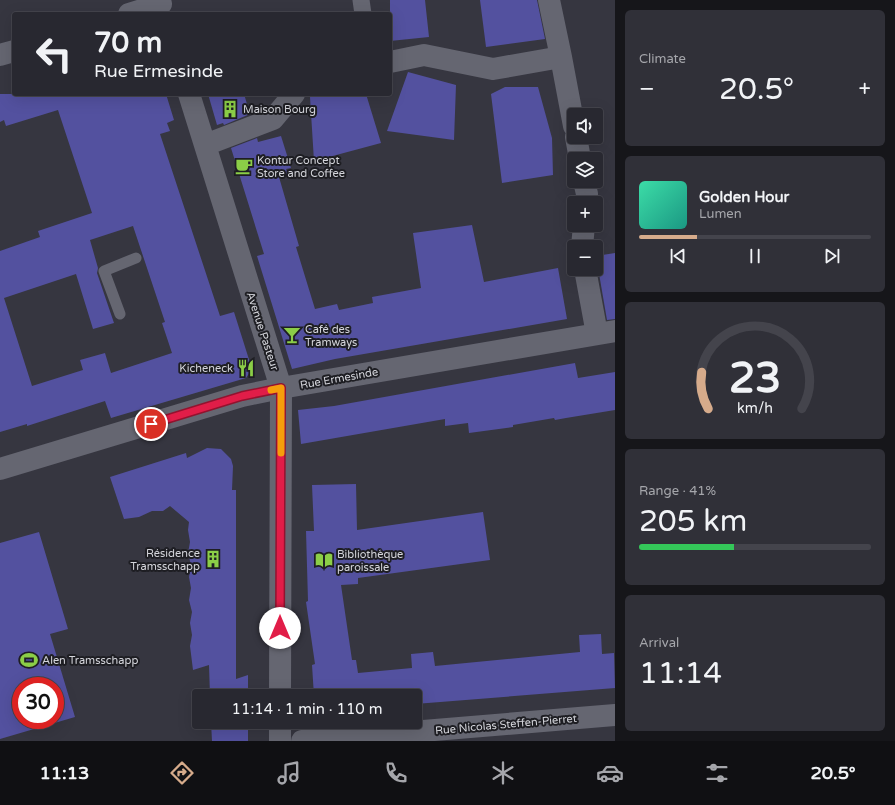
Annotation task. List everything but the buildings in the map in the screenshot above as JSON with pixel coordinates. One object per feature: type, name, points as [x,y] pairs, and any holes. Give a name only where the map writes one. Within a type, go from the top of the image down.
[{"type":"street","points":[[362,0],[363,12]]},
{"type":"street","points":[[549,0],[571,108]]},
{"type":"street","points":[[137,12],[161,6]]},
{"type":"street","points":[[0,55],[12,52]]},
{"type":"street","points":[[392,62],[424,55],[493,69],[561,57]]},
{"type":"street","name":"Avenue Pasteur","points":[[190,96],[281,388],[280,689]]},
{"type":"street","points":[[205,144],[273,119],[292,96]]},
{"type":"street","points":[[588,276],[606,332]]},
{"type":"street","name":"Rue Ermesinde","points":[[0,469],[242,396],[606,332]]},
{"type":"street","name":"Rue Nicolas Steffen-Pierret","points":[[302,741],[615,715]]},
{"type":"street","points":[[280,729],[280,741]]},
{"type":"lane","points":[[120,314],[104,271],[136,258]]},
{"type":"slow traffic","points":[[271,390],[281,388],[281,453]]},
{"type":"place","name":"Maison Bourg","points":[[230,109]]},
{"type":"place","name":"Kontur Concept Store and Coffee","points":[[244,166]]},
{"type":"place","name":"Café des Tramways","points":[[292,335]]},
{"type":"place","name":"Kicheneck","points":[[246,368]]},
{"type":"place","name":"Résidence Tramsschapp","points":[[213,559]]},
{"type":"place","name":"Bibliothèque paroissale","points":[[324,560]]},
{"type":"place","name":"Alen Tramsschapp","points":[[29,660]]},
{"type":"route","points":[[151,424],[242,396],[281,388],[280,628]]}]
